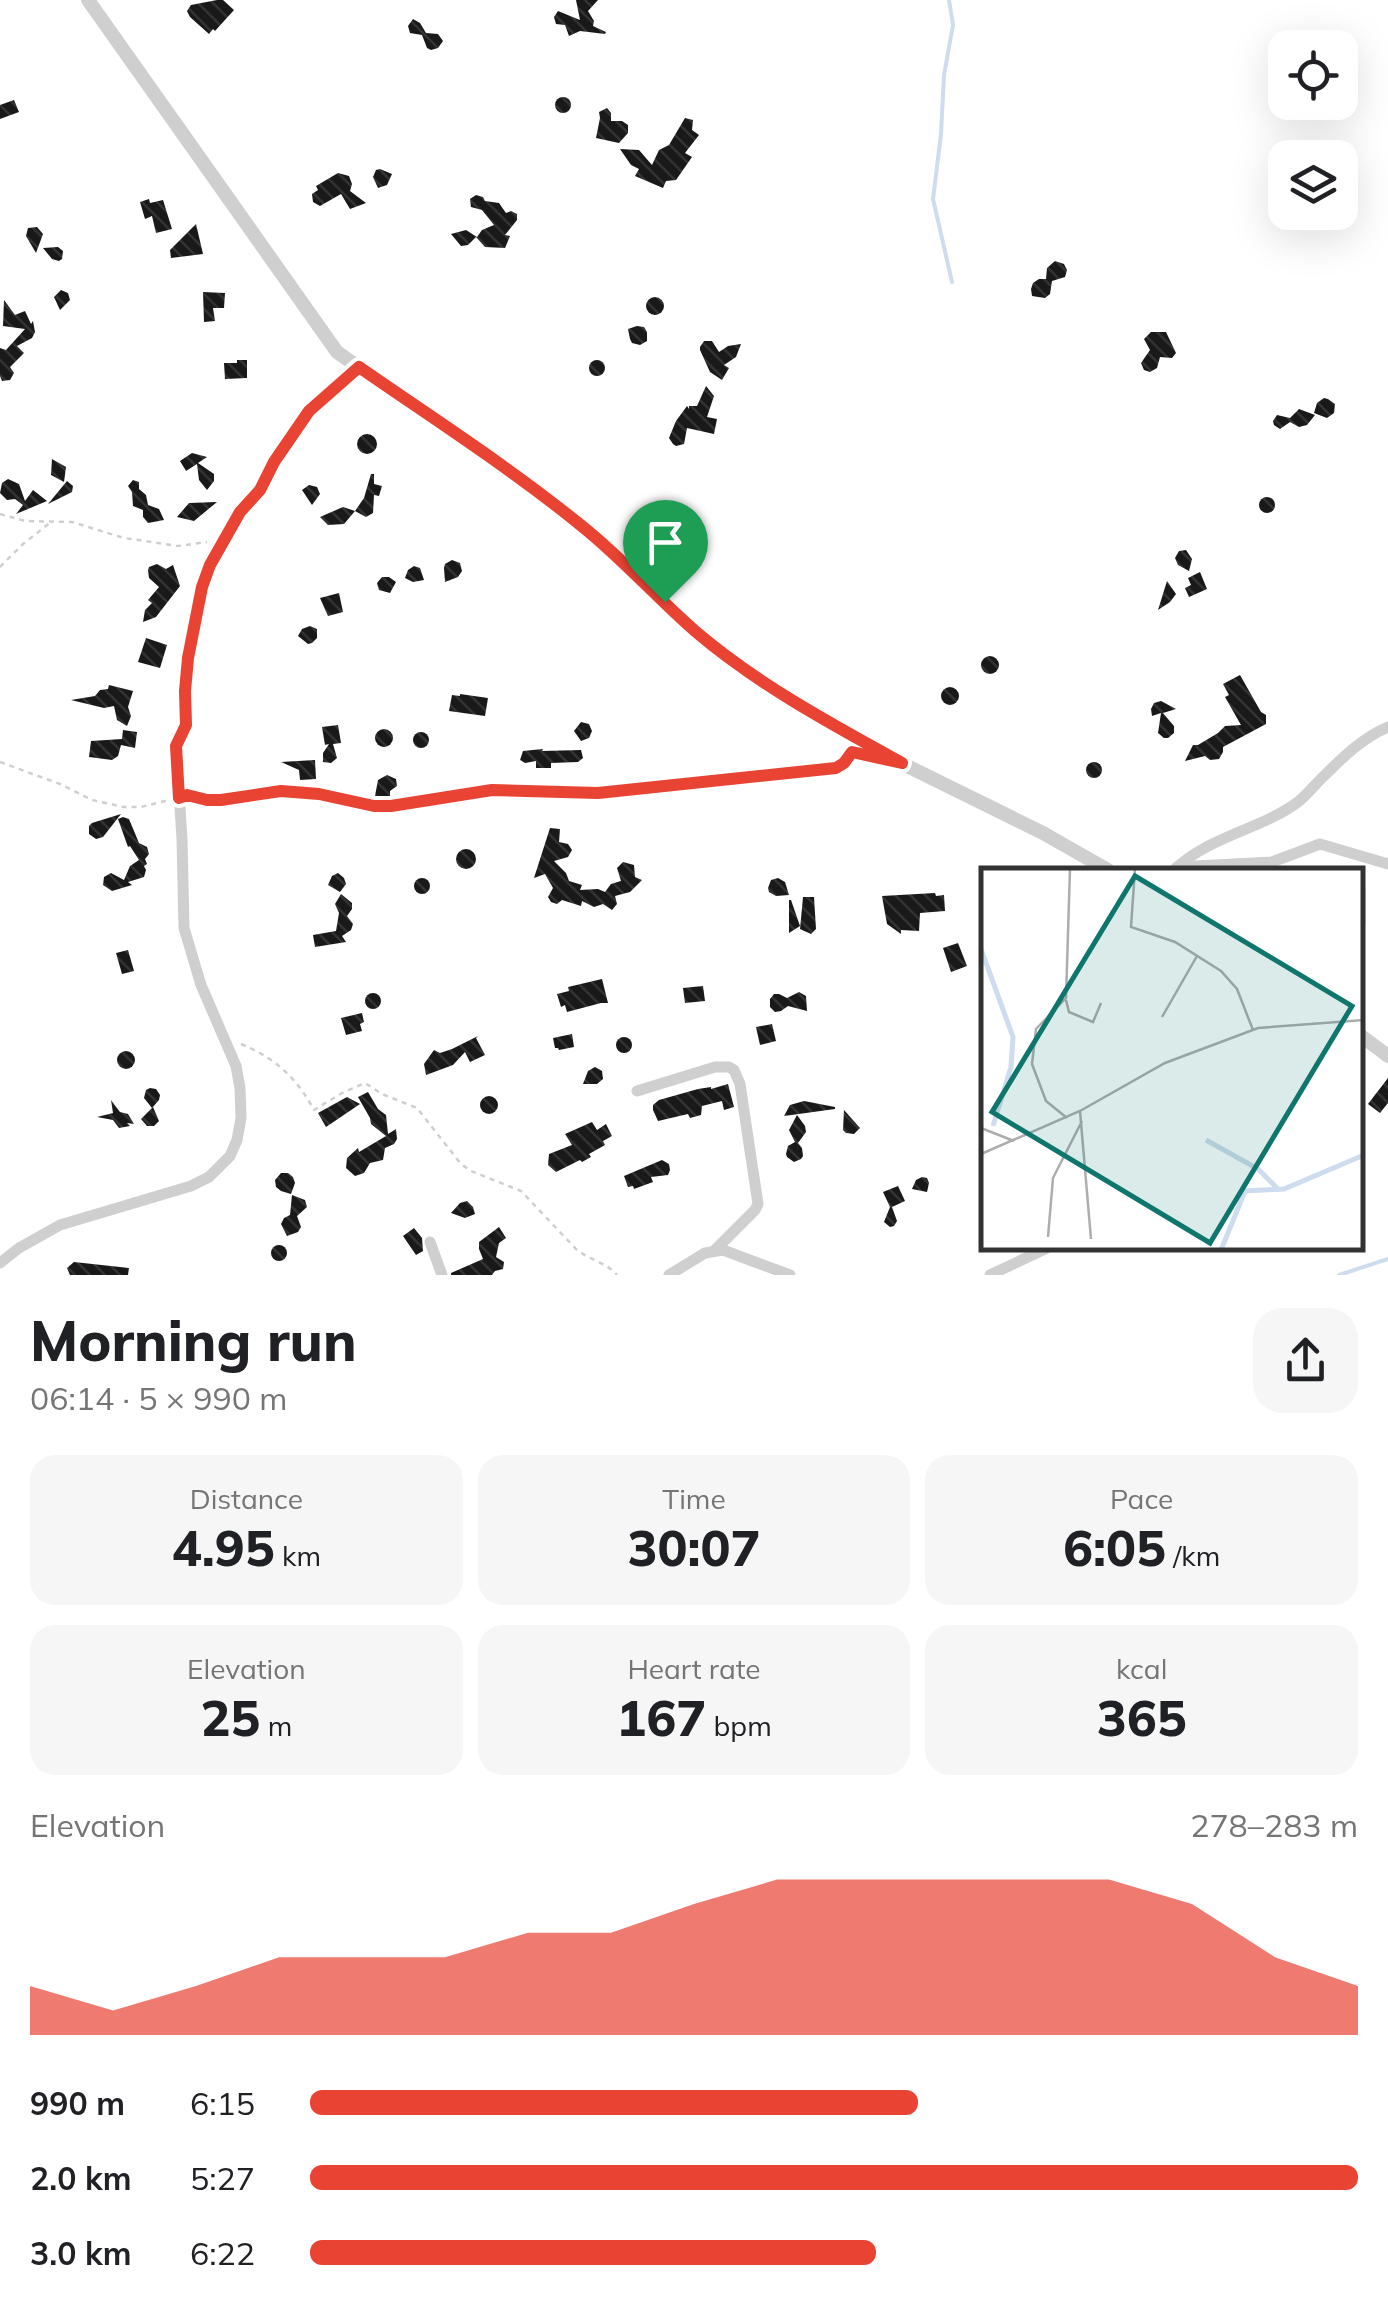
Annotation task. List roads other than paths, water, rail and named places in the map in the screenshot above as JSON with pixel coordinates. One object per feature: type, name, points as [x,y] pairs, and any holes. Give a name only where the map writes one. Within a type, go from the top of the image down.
[{"type":"street","points":[[88,0],[337,352],[558,507],[731,659],[848,733],[1043,832],[1105,868]]},
{"type":"street","points":[[0,1263],[60,1225],[210,1177],[230,1156],[237,1140],[240,1088],[236,1066],[200,985],[184,928],[176,746],[186,725],[188,658],[202,587],[224,539],[309,411],[359,367]]},
{"type":"street","points":[[1176,868],[1213,844],[1300,801],[1356,746],[1388,727]]},
{"type":"street","points":[[179,798],[187,795],[221,800],[281,791],[319,794],[374,806],[514,788],[540,792]]},
{"type":"street","points":[[1176,868],[1272,862],[1320,844],[1388,864]]},
{"type":"street","points":[[1363,1037],[1388,1056]]},
{"type":"street","points":[[637,1090],[716,1066],[729,1067],[740,1084],[758,1204],[715,1250],[668,1275]]},
{"type":"street","points":[[430,1242],[442,1275]]},
{"type":"street","points":[[715,1250],[737,1254],[790,1275]]},
{"type":"street","points":[[990,1275],[1044,1250]]},
{"type":"waterway","points":[[949,0],[953,25],[944,75],[933,199],[952,282]]},
{"type":"waterway","points":[[1339,1275],[1388,1259]]}]
